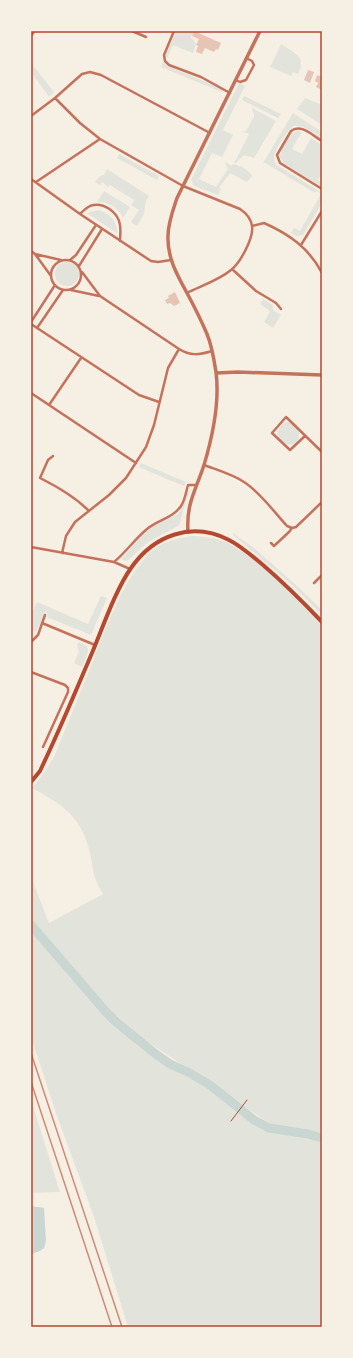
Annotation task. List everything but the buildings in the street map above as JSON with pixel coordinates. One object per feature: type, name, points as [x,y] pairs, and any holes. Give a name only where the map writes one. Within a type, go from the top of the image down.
[{"type":"main road","points":[[31,782],[40,771],[47,756],[96,645],[110,609],[130,569],[145,551],[154,544],[182,532],[209,533],[218,536],[235,544],[278,578],[322,622]]},
{"type":"street","points":[[31,35],[34,31]]},
{"type":"street","points":[[132,31],[146,37]]},
{"type":"street","points":[[174,31],[164,55],[165,61],[169,65],[201,77],[230,93]]},
{"type":"street","points":[[188,532],[188,511],[204,466],[213,431],[217,403],[216,373],[212,351],[206,333],[187,293],[177,276],[171,260],[168,236],[169,224],[177,198],[260,31]]},
{"type":"street","points":[[236,80],[240,82],[246,80],[254,65],[252,61],[246,58]]},
{"type":"street","points":[[31,116],[55,98],[82,74],[90,72],[101,76],[210,133]]},
{"type":"street","points":[[55,98],[80,123],[100,139],[183,186],[240,209],[247,214],[252,226],[252,234],[239,263],[232,269],[187,293]]},
{"type":"street","points":[[322,142],[302,129],[294,129],[291,131],[277,155],[280,163],[322,188]]},
{"type":"street","points":[[36,182],[100,139]]},
{"type":"street","points":[[31,179],[96,225],[151,261],[158,262],[171,260]]},
{"type":"street","points":[[80,214],[90,206],[97,205],[107,207],[117,216],[120,225],[120,241]]},
{"type":"street","points":[[302,245],[322,211]]},
{"type":"street","points":[[252,226],[264,223],[302,245],[315,260],[322,273]]},
{"type":"street","points":[[70,260],[76,255],[96,225]]},
{"type":"street","points":[[79,266],[102,229]]},
{"type":"street","points":[[31,251],[35,254],[51,276],[55,285],[63,290],[71,290],[100,296]]},
{"type":"street","points":[[35,254],[75,262],[100,296],[179,349],[192,355],[212,351]]},
{"type":"street","points":[[51,276],[54,266],[62,260]]},
{"type":"street","points":[[232,269],[256,291],[276,303],[281,309]]},
{"type":"street","points":[[71,290],[80,283],[82,272]]},
{"type":"street","points":[[55,285],[31,323],[139,395],[149,400],[160,402]]},
{"type":"street","points":[[37,328],[63,290]]},
{"type":"street","points":[[62,553],[66,536],[75,522],[88,510],[110,495],[126,478],[146,447],[160,402],[168,368],[179,349]]},
{"type":"street","points":[[49,405],[81,357]]},
{"type":"street","points":[[216,373],[238,372],[322,375]]},
{"type":"street","points":[[31,393],[136,463]]},
{"type":"street","points":[[305,436],[290,450],[272,433],[286,417],[322,452]]},
{"type":"street","points":[[53,456],[48,460],[40,478],[78,500],[88,510]]},
{"type":"street","points":[[204,466],[236,477],[244,482],[252,488],[287,526],[292,528]]},
{"type":"street","points":[[114,562],[148,528],[173,515],[181,506],[188,485],[196,485]]},
{"type":"street","points":[[271,543],[274,546],[322,502]]},
{"type":"street","points":[[31,547],[114,562],[130,569]]},
{"type":"street","points":[[314,583],[322,575]]},
{"type":"street","points":[[31,642],[38,635],[45,615]]},
{"type":"street","points":[[42,623],[96,645]]},
{"type":"street","points":[[31,672],[66,685],[68,688],[68,692],[43,747]]},
{"type":"path","points":[[231,1121],[247,1100]]},
{"type":"shaded area","points":[[176,31],[194,31],[191,37],[196,44],[193,53],[173,45],[167,58],[165,57]]},
{"type":"shaded area","points":[[281,44],[300,59],[301,63],[298,74],[293,72],[291,76],[270,67]]},
{"type":"shaded area","points":[[163,62],[167,66],[223,89],[222,92],[161,67]]},
{"type":"shaded area","points":[[31,63],[54,92],[49,97],[31,72]]},
{"type":"shaded area","points":[[239,83],[245,86],[223,130],[233,135],[222,157],[212,153],[199,179],[216,187],[228,169],[225,162],[232,166],[233,164],[244,168],[252,176],[247,182],[230,173],[219,188],[221,189],[218,195],[194,186],[191,180]]},
{"type":"shaded area","points":[[244,96],[281,114],[278,118],[242,100]]},
{"type":"shaded area","points":[[305,98],[322,105],[322,125],[297,109]]},
{"type":"shaded area","points":[[252,108],[276,121],[254,158],[244,155],[236,163],[234,163],[249,134],[241,131],[246,131],[254,117]]},
{"type":"shaded area","points":[[293,113],[322,132],[322,138],[301,126],[292,127],[279,145],[274,157],[277,165],[322,193],[322,203],[303,235],[296,236],[291,233],[294,228],[300,231],[321,194],[316,191],[315,193],[263,163]]},
{"type":"shaded area","points":[[299,131],[301,133],[292,149],[302,154],[311,138],[322,145],[322,172],[318,180],[321,182],[319,185],[284,164],[280,158],[280,154],[286,142],[292,134]]},
{"type":"shaded area","points":[[119,154],[159,176],[157,180],[117,158]]},
{"type":"shaded area","points":[[107,169],[149,196],[146,201],[144,214],[137,226],[131,222],[139,210],[131,205],[134,200],[110,185],[108,187],[102,182],[100,185],[95,182],[100,176],[104,175]]},
{"type":"shaded area","points":[[104,191],[130,207],[123,218],[119,211],[113,206],[97,202]]},
{"type":"shaded area","points":[[98,210],[106,213],[112,218],[116,225],[117,233],[87,213]]},
{"type":"shaded area","points":[[67,262],[76,265],[79,274],[76,283],[67,286],[58,283],[55,274],[58,265]]},
{"type":"shaded area","points":[[263,299],[273,305],[273,310],[281,315],[273,328],[264,322],[270,311],[260,304]]},
{"type":"shaded area","points":[[288,422],[295,426],[299,432],[297,442],[293,444],[288,444],[282,441],[277,434],[280,426]]},
{"type":"shaded area","points":[[141,463],[186,482],[184,486],[162,477],[139,467]]},
{"type":"shaded area","points":[[191,489],[178,526],[148,542],[127,561],[121,559],[153,526],[178,514],[189,490]]},
{"type":"shaded area","points":[[234,533],[253,547],[295,584],[322,610],[322,615],[293,586],[233,535]]},
{"type":"shaded area","points":[[192,536],[206,537],[228,543],[253,559],[302,604],[322,626],[322,1133],[272,1125],[123,1025],[60,956],[31,921],[31,877],[49,923],[103,894],[96,882],[85,837],[75,819],[60,805],[32,788],[54,757],[110,618],[125,587],[143,560],[153,550],[161,544],[171,540]]},
{"type":"shaded area","points":[[101,596],[107,598],[91,635],[47,617],[48,614],[45,612],[36,632],[31,629],[31,615],[37,602],[88,624]]},
{"type":"shaded area","points":[[79,642],[87,646],[88,650],[82,667],[74,663],[79,652],[77,645]]},
{"type":"shaded area","points":[[31,929],[77,982],[125,1033],[156,1057],[207,1086],[255,1124],[271,1130],[305,1136],[322,1142],[322,1327],[128,1327],[94,1217],[57,1116],[31,1037]]},
{"type":"shaded area","points":[[31,1101],[33,1106],[60,1192],[31,1193]]},
{"type":"shaded area","points":[[31,1206],[44,1208],[46,1241],[44,1248],[31,1254]]},
{"type":"waterway","points":[[31,925],[106,1012],[157,1055],[170,1064],[188,1072],[210,1085],[254,1120],[269,1128],[308,1134],[322,1138]]},
{"type":"railway","points":[[31,1053],[122,1327]]},
{"type":"railway","points":[[31,1082],[112,1327]]}]
